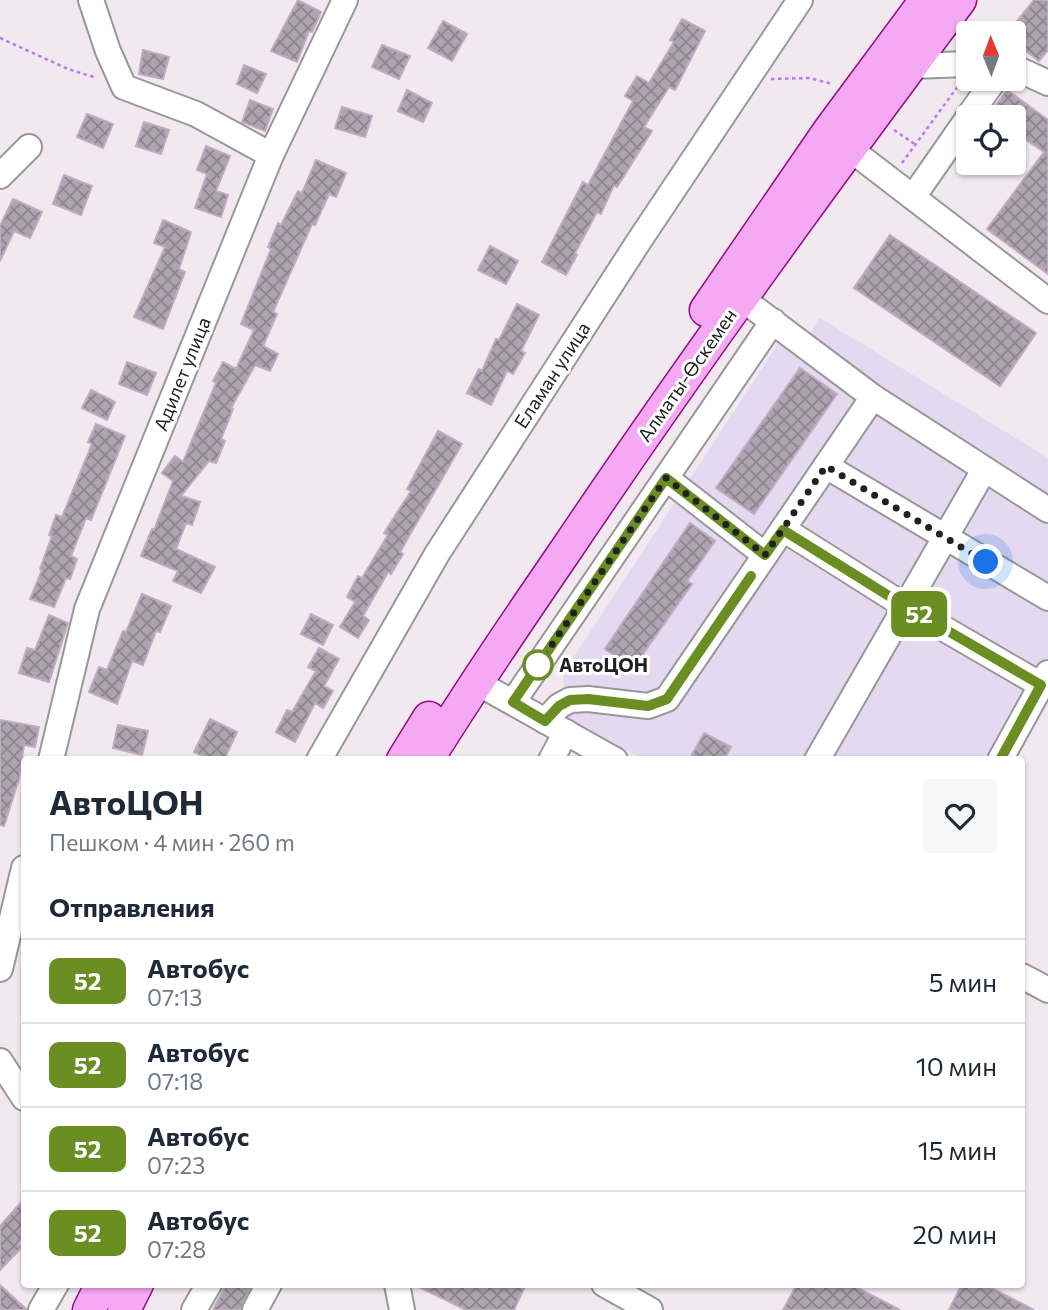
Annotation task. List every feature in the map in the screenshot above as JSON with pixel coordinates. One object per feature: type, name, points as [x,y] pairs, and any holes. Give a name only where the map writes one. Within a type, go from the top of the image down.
[{"type":"main road","name":"Алматы-Өскемен","points":[[405,756],[464,662],[864,107],[926,0]]},
{"type":"main road","name":"Алматы-Өскемен","points":[[430,756],[476,682],[620,470],[850,149],[864,107],[911,66],[960,0]]},
{"type":"main road","points":[[89,1310],[100,1288]]},
{"type":"main road","points":[[124,1310],[135,1288]]},
{"type":"street","points":[[91,0],[108,51],[124,87],[196,114],[271,155]]},
{"type":"street","name":"Адилет улица","points":[[52,756],[87,609],[271,155],[345,0]]},
{"type":"street","name":"Еламан улица","points":[[321,756],[437,554],[800,0]]},
{"type":"street","points":[[911,66],[956,72]]},
{"type":"street","points":[[1026,73],[1048,83]]},
{"type":"street","points":[[913,197],[956,135]]},
{"type":"street","points":[[0,176],[29,147]]},
{"type":"street","points":[[850,149],[1048,302]]},
{"type":"street","points":[[741,298],[873,397],[1048,510]]},
{"type":"street","points":[[513,702],[773,321]]},
{"type":"street","points":[[551,756],[559,706],[570,700],[588,699],[648,706],[667,699],[873,397]]},
{"type":"street","points":[[826,466],[1048,598]]},
{"type":"street","points":[[819,756],[984,470]]},
{"type":"street","points":[[666,478],[765,555]]},
{"type":"street","points":[[783,530],[905,606],[1045,679],[1002,756]]},
{"type":"street","points":[[476,682],[608,756]]},
{"type":"street","points":[[0,969],[21,881]]},
{"type":"street","points":[[1025,978],[1048,990]]},
{"type":"street","points":[[0,1060],[21,1093]]},
{"type":"street","points":[[41,1310],[54,1288]]},
{"type":"street","points":[[194,1310],[207,1288]]},
{"type":"street","points":[[255,1310],[267,1288]]},
{"type":"street","points":[[398,1288],[402,1310]]},
{"type":"street","points":[[611,1288],[650,1310]]},
{"type":"path","points":[[0,38],[68,69],[124,87]]},
{"type":"path","points":[[747,80],[822,80],[833,83],[916,145]]},
{"type":"path","points":[[890,179],[956,85]]},
{"type":"shaded area","points":[[820,318],[1048,458],[1048,668],[1000,756],[638,756],[565,718],[563,674],[783,336],[802,347]]},
{"type":"building","points":[[298,0],[321,12],[312,32],[309,31],[297,62],[271,51]]},
{"type":"building","points":[[1034,0],[1048,0],[1048,50],[1039,61],[1026,51],[1026,21],[1017,21]]},
{"type":"building","points":[[682,19],[705,31],[675,90],[669,87],[644,127],[652,131],[617,187],[614,185],[601,214],[597,212],[566,275],[542,262],[583,182],[588,185],[633,101],[625,96],[637,76],[649,83],[674,42],[670,40]]},
{"type":"building","points":[[443,21],[467,34],[452,61],[428,48]]},
{"type":"building","points":[[382,45],[410,56],[399,79],[372,67]]},
{"type":"building","points":[[143,50],[169,57],[163,79],[139,74]]},
{"type":"building","points":[[244,65],[266,74],[257,93],[237,84]]},
{"type":"building","points":[[407,90],[432,103],[423,122],[398,111]]},
{"type":"building","points":[[1008,91],[1048,120],[1048,274],[987,229],[1044,152],[1026,140],[1026,105],[996,105]]},
{"type":"building","points":[[250,100],[273,109],[265,131],[242,122]]},
{"type":"building","points":[[342,107],[372,116],[365,137],[335,128]]},
{"type":"building","points":[[87,114],[113,124],[103,148],[77,137]]},
{"type":"building","points":[[144,122],[169,130],[161,154],[136,146]]},
{"type":"building","points":[[206,146],[230,156],[216,191],[228,195],[221,217],[195,208],[207,174],[197,170]]},
{"type":"building","points":[[316,160],[346,173],[336,197],[329,194],[315,225],[312,224],[273,312],[277,314],[263,346],[278,354],[270,371],[255,365],[231,408],[233,409],[221,439],[225,441],[216,463],[209,461],[181,496],[200,502],[192,525],[186,523],[176,549],[215,567],[201,593],[173,581],[178,571],[141,556],[173,481],[162,473],[175,456],[183,462],[216,383],[213,381],[223,362],[236,369],[254,330],[241,324],[271,249],[268,247],[278,223],[281,225],[298,191],[302,193]]},
{"type":"building","points":[[64,175],[92,186],[81,215],[53,204]]},
{"type":"building","points":[[13,199],[42,212],[30,238],[14,231],[0,261],[0,226]]},
{"type":"building","points":[[163,220],[191,232],[179,269],[185,272],[163,329],[134,317],[165,247],[154,243]]},
{"type":"building","points":[[890,235],[1036,333],[1000,386],[854,288]]},
{"type":"building","points":[[490,246],[518,261],[506,284],[478,270]]},
{"type":"building","points":[[517,304],[539,315],[521,351],[525,353],[513,374],[507,371],[491,405],[467,393],[479,369],[482,371],[496,339],[499,340]]},
{"type":"building","points":[[127,362],[156,373],[147,395],[119,384]]},
{"type":"building","points":[[800,368],[837,394],[754,514],[716,488]]},
{"type":"building","points":[[91,390],[115,402],[107,420],[82,408]]},
{"type":"building","points":[[96,424],[125,436],[91,520],[86,518],[71,556],[77,559],[70,579],[66,578],[54,607],[30,599],[42,570],[40,569],[52,536],[49,535],[56,515],[62,517],[92,444],[88,442]]},
{"type":"building","points":[[438,431],[462,444],[400,552],[403,554],[391,574],[388,572],[363,616],[369,620],[358,638],[340,627],[355,602],[347,597],[358,576],[362,578],[388,535],[384,533],[411,491],[407,489]]},
{"type":"building","points":[[690,523],[715,541],[687,581],[692,584],[633,668],[605,649]]},
{"type":"building","points":[[142,594],[171,606],[160,632],[156,631],[143,665],[132,661],[117,704],[89,692],[99,667],[107,670]]},
{"type":"building","points":[[311,614],[333,625],[323,645],[301,634]]},
{"type":"building","points":[[49,615],[68,623],[49,682],[19,673],[27,648],[35,650]]},
{"type":"building","points":[[319,648],[339,659],[324,686],[333,691],[323,708],[315,703],[295,742],[276,732],[287,710],[292,712],[316,671],[308,667]]},
{"type":"building","points":[[210,719],[237,732],[226,756],[202,756],[194,752]]},
{"type":"building","points":[[0,720],[39,727],[35,747],[24,745],[19,779],[4,826],[0,825]]},
{"type":"building","points":[[118,725],[148,731],[142,755],[113,748]]},
{"type":"building","points":[[704,733],[731,747],[726,756],[691,756]]},
{"type":"building","points":[[21,1202],[21,1240],[18,1244],[21,1248],[0,1270],[0,1226]]},
{"type":"building","points":[[0,1285],[26,1309],[26,1310],[0,1310]]},
{"type":"building","points":[[224,1288],[250,1288],[240,1310],[213,1310]]},
{"type":"building","points":[[421,1288],[524,1288],[514,1310],[466,1310]]},
{"type":"building","points":[[795,1288],[858,1288],[900,1310],[783,1310]]},
{"type":"building","points":[[960,1288],[992,1288],[1034,1310],[949,1310]]},
{"type":"bus line","name":"52","points":[[751,576],[667,699],[648,706],[588,699],[570,700],[559,706],[545,721],[513,702],[666,478],[765,555],[783,530],[905,606],[1041,685],[1002,756]]},
{"type":"place","name":"АвтоЦОН","points":[[538,665]]},
{"type":"route","points":[[538,665],[666,478],[765,555],[826,466],[986,562]]}]
